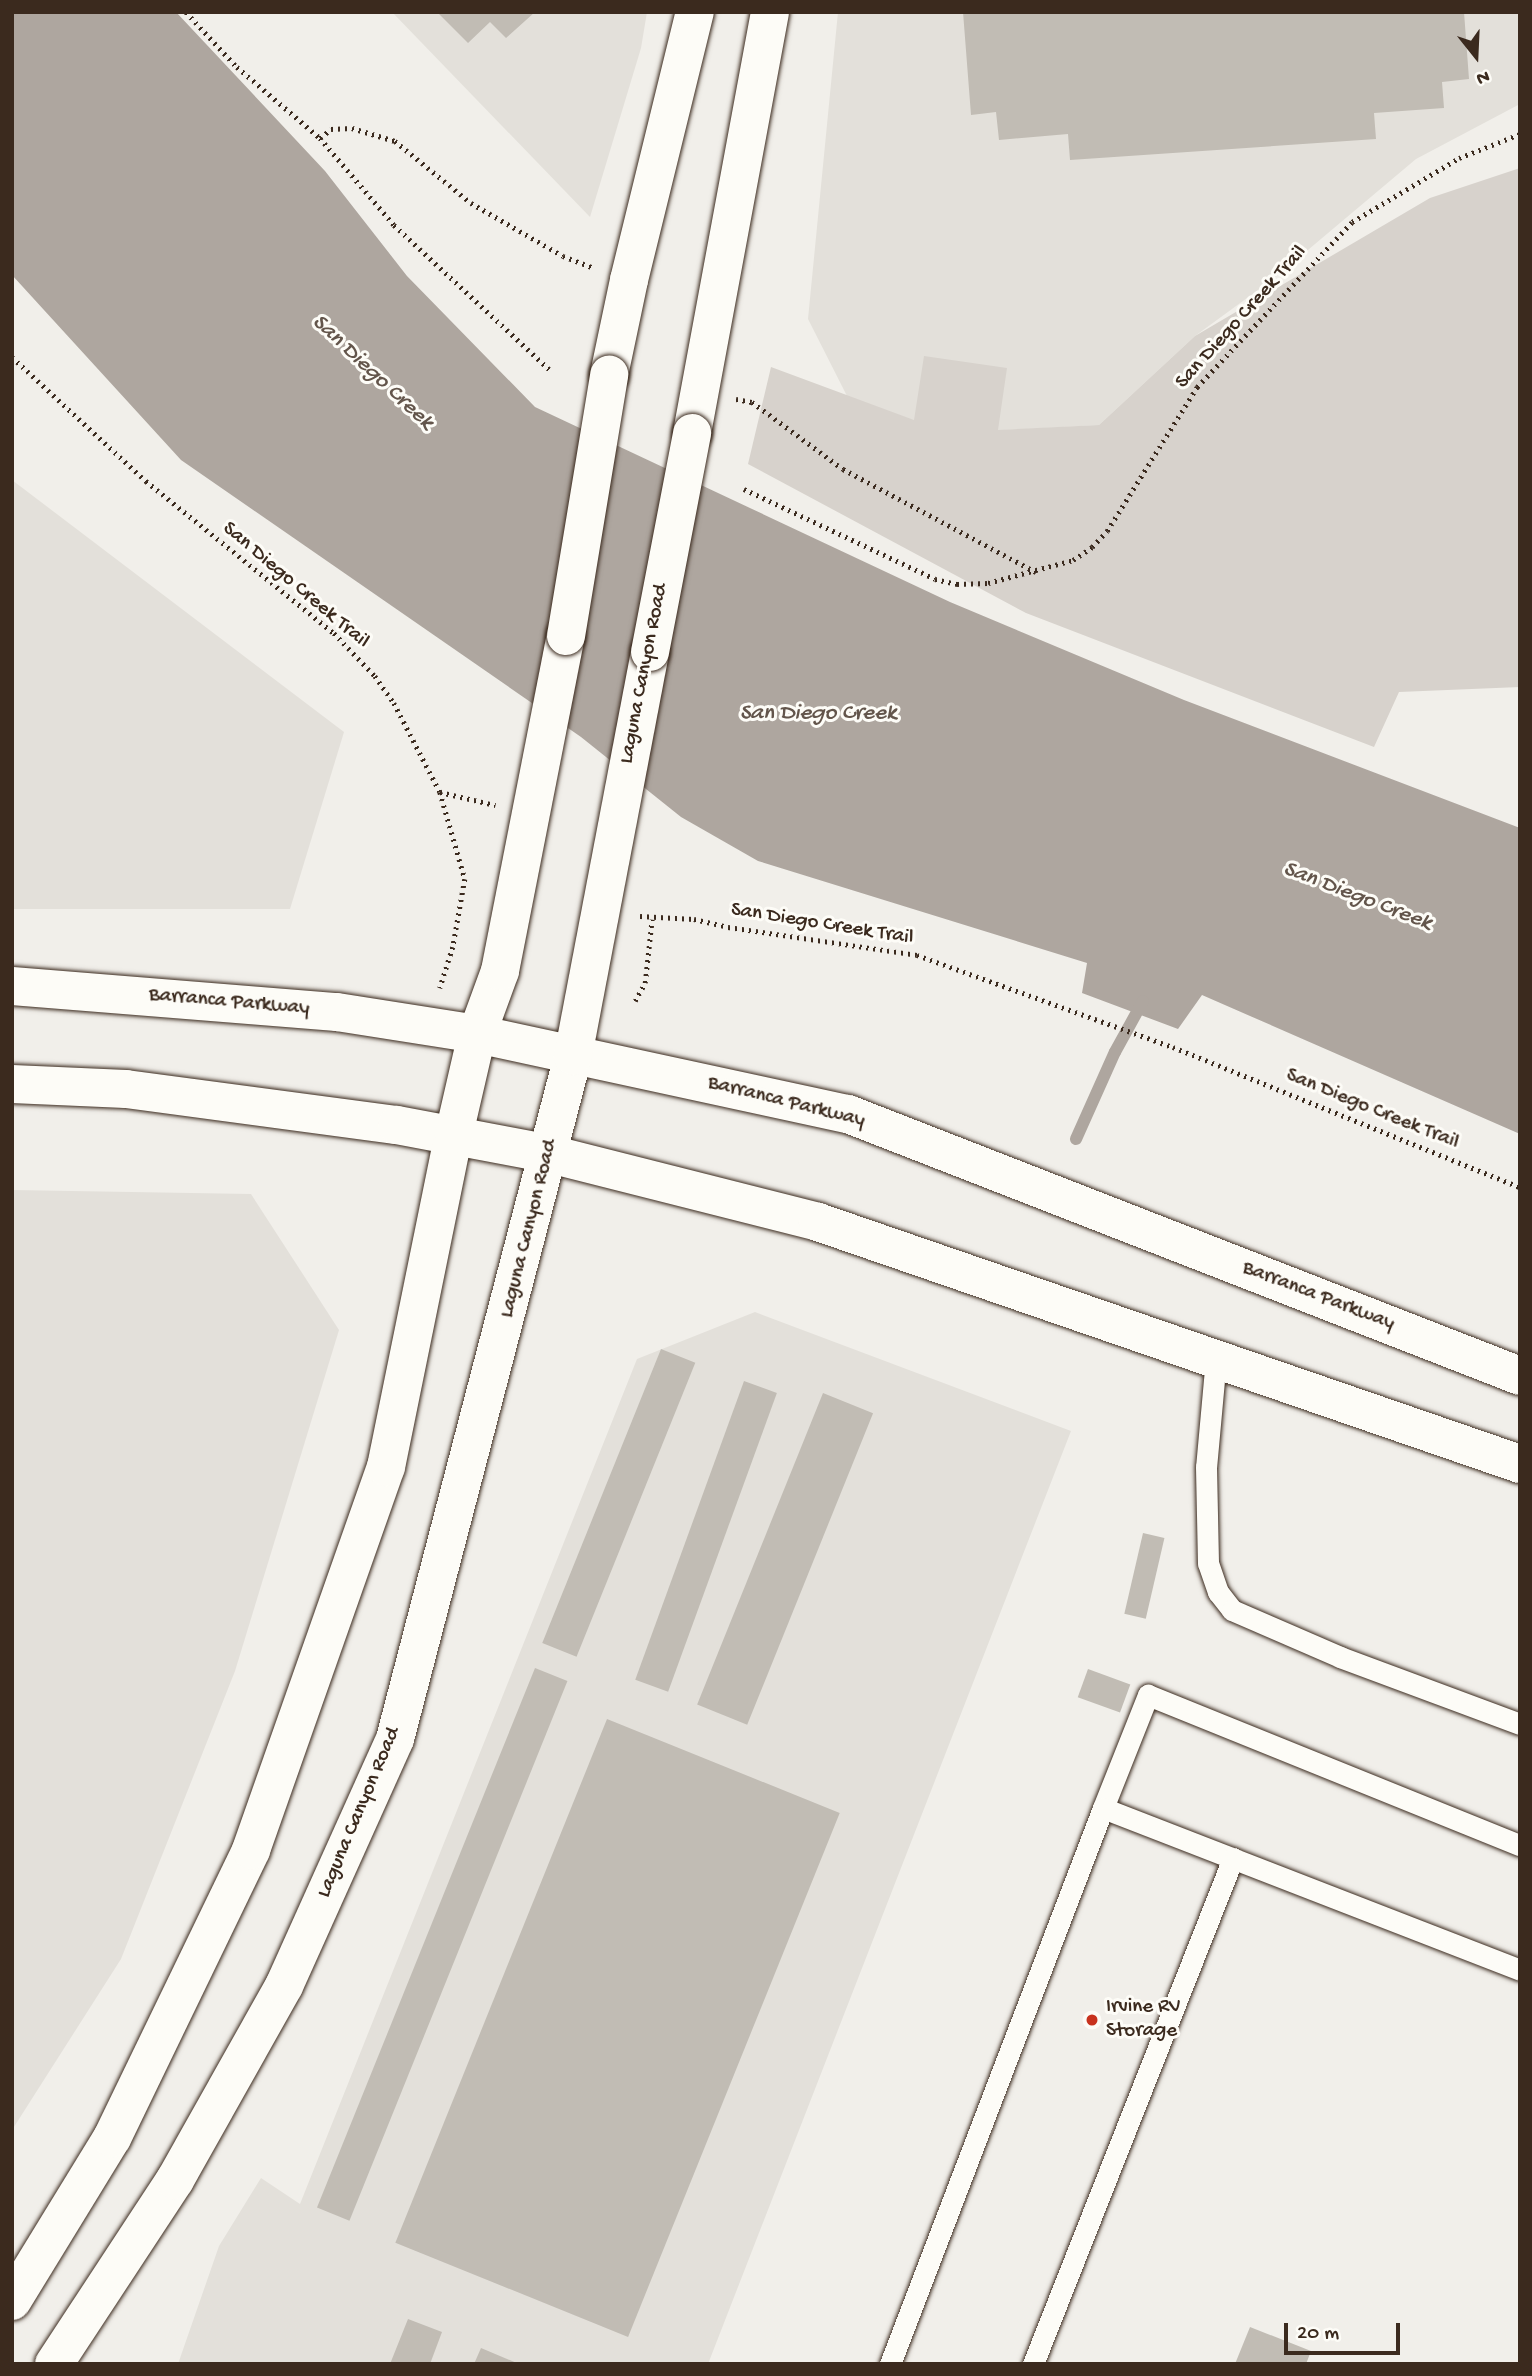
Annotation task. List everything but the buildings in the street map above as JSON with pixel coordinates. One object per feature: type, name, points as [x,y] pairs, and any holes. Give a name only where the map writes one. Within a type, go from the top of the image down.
[{"type":"main road","points":[[12,2301],[113,2138],[251,1850],[386,1467],[454,1134],[477,1034],[498,978],[568,623],[609,375],[629,280],[695,12]]},
{"type":"main road","name":"Laguna Canyon Road","points":[[54,2364],[175,2180],[284,1986],[395,1739],[550,1154],[573,1056],[770,12]]},
{"type":"main road","name":"Barranca Parkway","points":[[12,986],[337,1012],[477,1034],[848,1114],[1520,1376]]},
{"type":"main road","points":[[12,1084],[125,1089],[454,1134],[550,1154],[818,1222],[1520,1464]]},
{"type":"lane","points":[[1216,1358],[1206,1467],[1208,1563],[1218,1592],[1231,1610],[1340,1657],[1520,1724]]},
{"type":"lane","points":[[890,2364],[1148,1695],[1520,1845]]},
{"type":"lane","points":[[1103,1808],[1520,1970]]},
{"type":"lane","points":[[1033,2364],[1233,1858]]},
{"type":"path","points":[[186,12],[237,67],[320,138],[394,225],[550,370]]},
{"type":"path","points":[[320,138],[331,129],[352,128],[395,141],[471,203],[563,256],[629,280]]},
{"type":"path","name":"San Diego Creek Trail","points":[[744,489],[935,579],[957,584],[988,583],[1037,572],[1073,560],[1092,547],[1107,531],[1197,387],[1352,222],[1459,159],[1520,134]]},
{"type":"path","name":"San Diego Creek Trail","points":[[12,357],[146,481],[355,654],[394,703],[440,792],[465,879],[453,947],[441,982]]},
{"type":"path","points":[[699,393],[752,402],[843,469],[1037,572]]},
{"type":"path","points":[[440,792],[530,811]]},
{"type":"path","name":"San Diego Creek Trail","points":[[635,1001],[645,984],[652,919],[694,919],[728,927],[917,955],[1173,1047],[1520,1186]]},
{"type":"shaded area","points":[[392,12],[647,12],[641,48],[590,217]]},
{"type":"shaded area","points":[[838,12],[1520,12],[1520,104],[1416,159],[1277,276],[1195,336],[1099,425],[948,433],[847,396],[808,319]]},
{"type":"shaded area","points":[[1520,168],[1520,687],[1399,692],[1374,747],[1026,613],[748,464],[771,367],[914,420],[924,356],[1007,368],[998,430],[1099,425],[1195,336],[1430,198]]},
{"type":"shaded area","points":[[12,480],[344,732],[290,909],[12,909]]},
{"type":"shaded area","points":[[12,1190],[251,1194],[339,1330],[235,1671],[121,1959],[12,2130]]},
{"type":"shaded area","points":[[755,1312],[1071,1431],[708,2364],[178,2364],[219,2246],[261,2178],[300,2204],[637,1359]]},
{"type":"water","name":"San Diego Creek","points":[[12,12],[176,12],[325,171],[407,276],[535,407],[950,602],[1184,700],[1520,828],[1520,1134],[1202,995],[1178,1029],[1082,993],[1087,963],[758,861],[681,817],[581,737],[181,460],[12,275]]},
{"type":"waterway","points":[[1076,1139],[1115,1052],[1143,1001]]},
{"type":"place","name":"Irvine RV Storage","points":[[1092,2020]]}]
